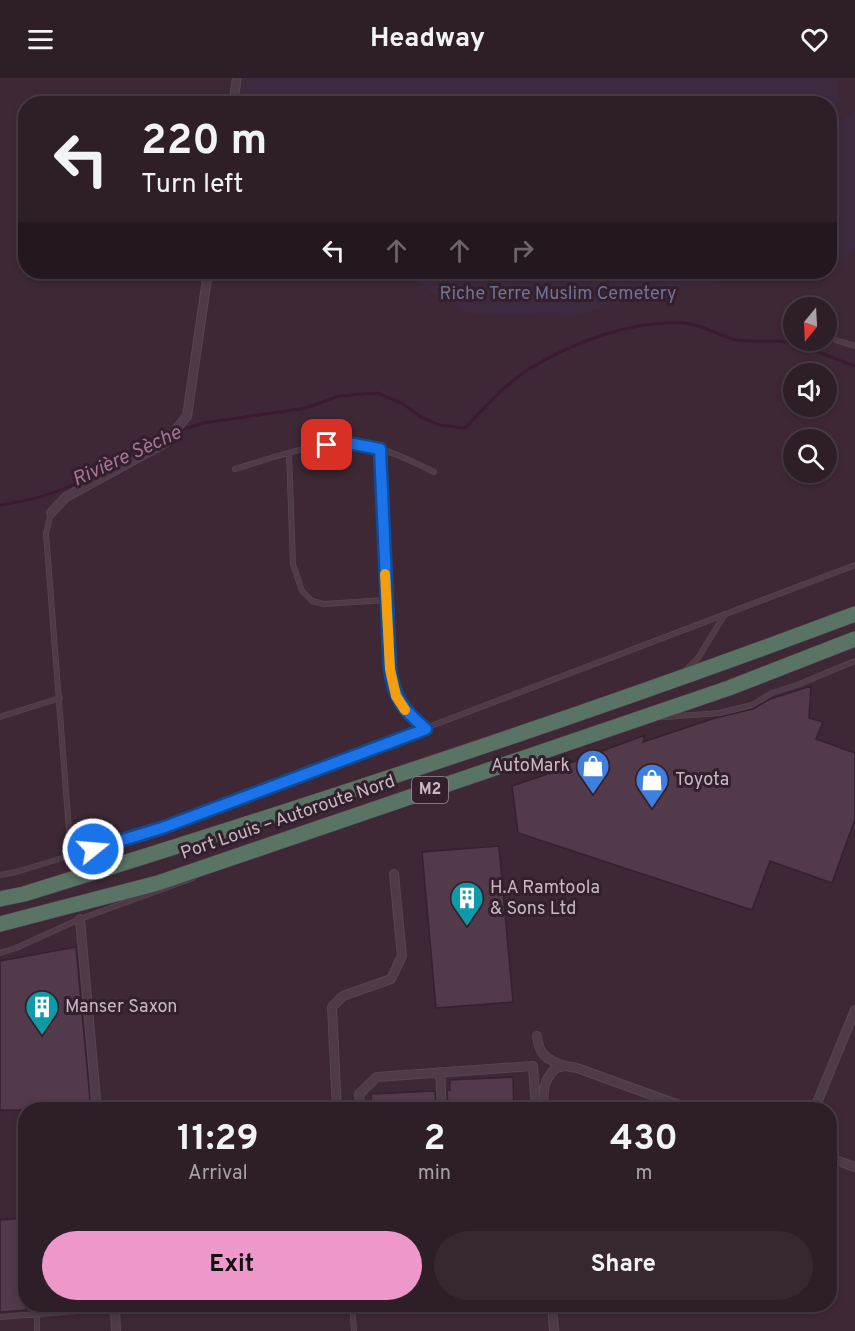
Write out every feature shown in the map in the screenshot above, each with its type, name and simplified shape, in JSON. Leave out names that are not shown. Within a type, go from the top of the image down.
[{"type":"highway","name":"Port Louis – Autoroute Nord","points":[[0,898],[24,894],[228,831],[657,688],[855,614]]},
{"type":"highway","name":"Port Louis – Autoroute Nord","points":[[0,924],[158,883],[242,855],[729,688],[855,639]]},
{"type":"street","points":[[234,96],[237,78]]},
{"type":"street","points":[[51,513],[66,497],[165,443],[187,416],[207,279]]},
{"type":"street","points":[[336,1102],[332,1007],[343,996],[391,979],[402,956],[394,874]]},
{"type":"street","points":[[80,919],[97,1102]]},
{"type":"street","points":[[817,1102],[855,1010]]},
{"type":"street","points":[[537,1036],[538,1048],[550,1061],[577,1068],[671,1102]]},
{"type":"street","points":[[360,1102],[359,1094],[376,1077],[533,1066],[535,1102]]},
{"type":"street","points":[[543,1102],[542,1090],[545,1082],[556,1068],[565,1066]]},
{"type":"street","points":[[440,1072],[442,1102]]},
{"type":"street","points":[[837,1161],[855,1167]]},
{"type":"street","points":[[115,1312],[116,1331]]},
{"type":"street","points":[[553,1312],[554,1331]]},
{"type":"lane","points":[[837,341],[855,346]]},
{"type":"lane","points":[[235,469],[327,445],[348,443],[380,449],[434,472]]},
{"type":"lane","points":[[380,449],[392,685],[405,710],[426,729]]},
{"type":"lane","points":[[289,454],[292,564],[302,591],[312,601],[324,604],[386,600]]},
{"type":"lane","points":[[51,513],[46,533],[71,856]]},
{"type":"lane","points":[[0,875],[162,828],[855,565]]},
{"type":"lane","points":[[657,688],[684,672],[698,658],[725,614]]},
{"type":"lane","points":[[633,720],[720,713],[752,705],[772,693],[855,661]]},
{"type":"lane","points":[[0,717],[60,698]]},
{"type":"lane","points":[[0,953],[80,919],[188,881],[242,855]]},
{"type":"lane","points":[[0,1317],[56,1312]]},
{"type":"lane","points":[[353,1312],[354,1331]]},
{"type":"lane","points":[[37,1314],[37,1331]]},
{"type":"green space","points":[[243,78],[837,78],[837,96],[245,96],[240,94]]},
{"type":"green space","points":[[855,111],[855,249],[837,262],[837,122]]},
{"type":"green space","name":"Riche Terre Muslim Cemetery","points":[[411,279],[715,279],[715,282],[672,287],[576,316],[468,314]]},
{"type":"building","name":"Toyota","points":[[811,686],[809,718],[823,722],[816,739],[855,753],[855,819],[832,883],[770,861],[752,910],[518,833],[512,786],[569,767],[570,763],[645,735],[643,742],[715,718],[753,709],[770,699]]},
{"type":"building","name":"H.A Ramtoola & Sons Ltd","points":[[499,846],[513,1002],[436,1008],[422,852]]},
{"type":"building","name":"Manser Saxon","points":[[76,947],[90,1102],[18,1102],[18,1110],[0,1110],[0,961]]},
{"type":"building","points":[[513,1077],[514,1102],[448,1102],[447,1090],[450,1090],[450,1080]]},
{"type":"building","points":[[435,1091],[436,1102],[372,1102],[371,1094]]},
{"type":"building","points":[[18,1219],[18,1311],[0,1312],[0,1220]]},
{"type":"waterway","name":"Rivière Sèche","points":[[177,431],[204,423],[306,408],[339,396],[377,393],[402,403],[421,417],[439,425],[465,428],[512,382],[546,359],[604,335],[624,329],[664,323],[690,324],[736,340],[780,341],[794,344],[855,366]]},
{"type":"waterway","name":"Rivière Sèche","points":[[0,505],[33,499],[75,484],[146,443],[168,434]]},
{"type":"slow traffic","points":[[385,574],[392,685],[405,710]]},
{"type":"place","name":"AutoMark","points":[[593,795]]},
{"type":"place","name":"Toyota","points":[[652,809]]},
{"type":"place","name":"H.A Ramtoola & Sons Ltd","points":[[467,927]]},
{"type":"place","name":"Manser Saxon","points":[[42,1036]]},
{"type":"route","points":[[93,849],[162,828],[426,729],[405,710],[392,685],[380,449],[364,444],[327,445]]}]
